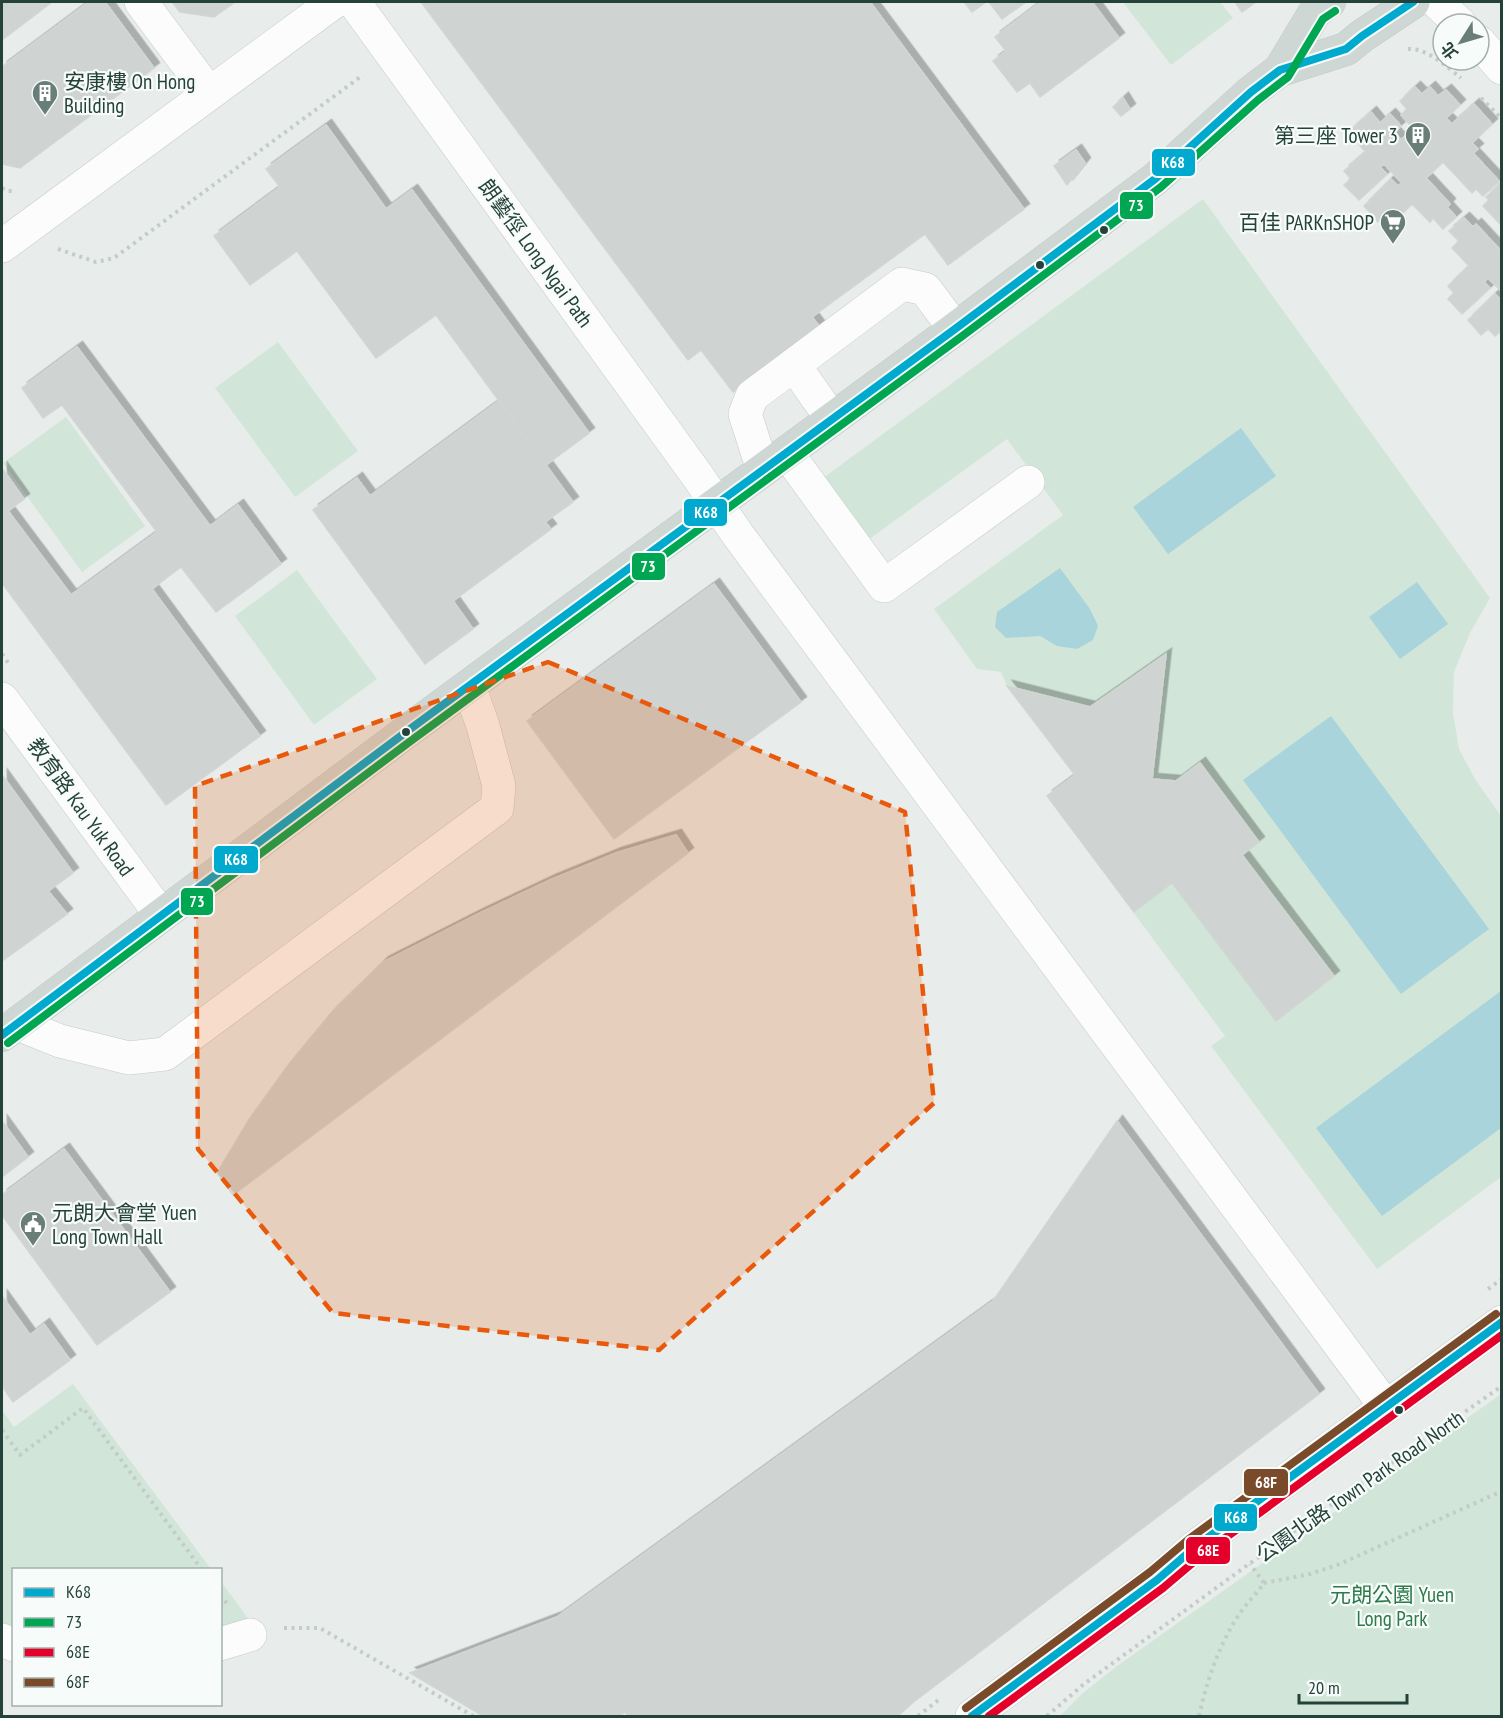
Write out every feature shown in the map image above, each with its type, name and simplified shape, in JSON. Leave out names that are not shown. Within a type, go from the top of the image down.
[{"type":"main road","points":[[1280,70],[1315,12],[1329,2]]},
{"type":"main road","points":[[10,1029],[469,686],[1155,179],[1251,92],[1280,70],[1346,49],[1413,2]]},
{"type":"street","points":[[141,2],[209,93]]},
{"type":"street","name":"朗藝徑 Long Ngai Path","points":[[354,2],[752,554],[1386,1407]]},
{"type":"street","points":[[3,242],[322,10]]},
{"type":"street","points":[[1491,56],[1502,68]]},
{"type":"street","points":[[955,329],[925,289],[902,284],[752,396],[746,414],[775,462],[884,586],[1028,482]]},
{"type":"street","points":[[794,364],[832,419]]},
{"type":"street","points":[[10,1029],[129,1058],[165,1054],[497,807],[499,786],[483,726],[469,686]]},
{"type":"street","name":"教育路 Kau Yuk Road","points":[[2,699],[161,915]]},
{"type":"street","points":[[972,1716],[1157,1580],[1196,1547],[1502,1322]]},
{"type":"path","points":[[1406,50],[1413,49],[1428,54],[1468,85]]},
{"type":"path","points":[[52,247],[96,262],[114,258],[392,54]]},
{"type":"path","points":[[1474,91],[1502,119]]},
{"type":"path","points":[[2,188],[7,191],[17,191]]},
{"type":"path","name":"公園北路 Town Park Road North","points":[[1047,1716],[1084,1684],[1304,1524],[1502,1386]]},
{"type":"path","points":[[2,1430],[20,1455],[83,1408],[201,1568]]},
{"type":"path","points":[[1199,1716],[1207,1683],[1226,1637],[1239,1614],[1264,1583],[1310,1574],[1340,1564],[1502,1491]]},
{"type":"path","points":[[1250,1564],[1264,1583]]},
{"type":"path","points":[[235,1639],[272,1628],[320,1628],[473,1716]]},
{"type":"highlighted area","points":[[548,662],[905,812],[934,1103],[659,1350],[333,1313],[198,1149],[195,786]]},
{"type":"green space","points":[[1123,2],[1220,2],[1233,18],[1171,65]]},
{"type":"green space","points":[[1203,199],[1490,598],[1470,633],[1454,672],[1453,713],[1459,749],[1475,779],[1501,816],[1501,1177],[1377,1269],[1211,1046],[1225,1036],[1047,796],[1074,775],[1007,686],[1001,672],[977,669],[934,609],[1063,515],[1007,439],[868,540],[823,478]]},
{"type":"green space","points":[[278,342],[358,451],[295,497],[215,388]]},
{"type":"green space","points":[[66,417],[145,526],[82,572],[3,463]]},
{"type":"green space","points":[[297,570],[377,679],[314,725],[235,616]]},
{"type":"green space","points":[[73,1384],[210,1568],[12,1568],[12,1637],[2,1633],[2,1410],[14,1427]]},
{"type":"green space","name":"元朗公園 Yuen Long Park","points":[[1501,1394],[1501,1716],[1060,1716],[1083,1693],[1117,1666]]},
{"type":"green space","points":[[222,1583],[250,1621],[222,1630]]},
{"type":"water","points":[[1241,428],[1276,476],[1168,554],[1133,507]]},
{"type":"water","points":[[1060,568],[1090,609],[1098,626],[1093,640],[1077,649],[1057,646],[1040,636],[1006,638],[995,627],[997,612]]},
{"type":"water","points":[[1417,582],[1448,624],[1400,659],[1369,617]]},
{"type":"water","points":[[1331,716],[1489,929],[1401,994],[1243,780]]},
{"type":"water","points":[[1501,991],[1501,1128],[1382,1216],[1316,1128]]},
{"type":"building","points":[[2,2],[52,2],[2,40]]},
{"type":"building","name":"安康樓 On Hong Building","points":[[89,2],[105,2],[154,68],[20,168],[2,164],[2,67]]},
{"type":"building","points":[[172,2],[235,2],[214,17],[180,12]]},
{"type":"building","points":[[421,2],[870,2],[1024,209],[948,265],[925,234],[812,317],[819,326],[733,392],[701,350],[688,360]]},
{"type":"building","points":[[964,2],[986,2],[972,12]]},
{"type":"building","points":[[989,2],[1026,2],[1002,19]]},
{"type":"building","points":[[1041,2],[1092,2],[1119,38],[1040,97],[1030,83],[1017,92],[993,61],[1006,51],[995,37]]},
{"type":"building","points":[[1235,2],[1256,2],[1242,12]]},
{"type":"building","name":"第三座 Tower 3","points":[[1415,87],[1422,94],[1430,87],[1438,96],[1446,90],[1460,105],[1446,118],[1452,124],[1474,104],[1492,124],[1472,143],[1478,149],[1473,153],[1499,181],[1483,196],[1476,189],[1472,193],[1443,162],[1426,178],[1450,204],[1447,207],[1456,217],[1443,229],[1433,218],[1430,222],[1412,204],[1391,224],[1385,215],[1378,222],[1364,206],[1391,179],[1398,186],[1402,183],[1384,164],[1380,167],[1387,174],[1359,200],[1344,185],[1351,179],[1344,171],[1366,152],[1348,133],[1371,112],[1380,123],[1390,114],[1401,126],[1394,132],[1401,140],[1413,128],[1401,115],[1407,109],[1400,101]]},
{"type":"building","points":[[1123,98],[1130,109],[1121,116],[1113,107]]},
{"type":"building","points":[[326,125],[386,209],[412,190],[589,433],[546,465],[436,315],[376,358],[297,251],[250,285],[214,236],[280,187],[266,169]]},
{"type":"building","points":[[1076,150],[1085,163],[1067,185],[1054,166]]},
{"type":"building","points":[[1502,182],[1502,226],[1483,206],[1489,200],[1486,197]]},
{"type":"building","points":[[1464,218],[1473,227],[1476,224],[1502,252],[1502,292],[1488,278],[1484,282],[1490,288],[1462,314],[1448,299],[1454,293],[1448,286],[1469,266],[1452,248],[1459,241],[1449,231]]},
{"type":"building","points":[[1495,294],[1502,301],[1502,330],[1495,336],[1488,329],[1481,335],[1468,320]]},
{"type":"building","points":[[77,347],[210,526],[238,505],[281,564],[216,612],[181,567],[152,589],[260,736],[166,805],[2,583],[2,468],[24,499],[8,511],[71,595],[157,532],[62,405],[43,418],[22,388]]},
{"type":"building","points":[[499,401],[573,502],[545,522],[551,529],[453,601],[473,629],[425,664],[313,510],[357,478],[370,496]]},
{"type":"building","points":[[714,584],[801,702],[614,839],[527,721]]},
{"type":"building","points":[[1166,654],[1152,779],[1176,781],[1200,763],[1259,842],[1242,855],[1334,976],[1276,1021],[1172,883],[1134,912],[1047,796],[1075,775],[1007,686],[1090,707]]},
{"type":"building","points":[[2,775],[73,873],[48,891],[67,914],[2,961]]},
{"type":"building","points":[[676,835],[688,853],[233,1195],[217,1173],[250,1118],[289,1064],[332,1012],[383,962],[550,880],[616,853]]},
{"type":"building","points":[[2,1121],[28,1157],[2,1177]]},
{"type":"building","points":[[1117,1121],[1319,1394],[898,1716],[628,1716],[625,1712],[620,1716],[483,1716],[410,1673],[557,1617],[993,1301]]},
{"type":"building","points":[[64,1149],[170,1292],[97,1345],[2,1215],[2,1195]]},
{"type":"building","points":[[2,1296],[30,1335],[44,1324],[70,1360],[13,1402],[2,1386]]},
{"type":"transit line","name":"K68","points":[[2,1035],[406,732],[955,329],[1155,179],[1251,92],[1280,70],[1346,49],[1413,2]]},
{"type":"transit line","name":"73","points":[[8,1043],[412,740],[961,337],[1161,187],[1258,100],[1288,77],[1323,19],[1335,11]]},
{"type":"transit line","name":"68F","points":[[966,1708],[1150,1572],[1189,1539],[1496,1314]]},
{"type":"transit line","name":"K68","points":[[972,1716],[1157,1580],[1195,1547],[1502,1322]]},
{"type":"transit line","name":"68E","points":[[989,1716],[1163,1588],[1202,1555],[1502,1335]]},
{"type":"place","name":"安康樓 On Hong Building","points":[[45,116]]},
{"type":"place","name":"第三座 Tower 3","points":[[1418,158]]},
{"type":"place","name":"百佳 PARKnSHOP","points":[[1393,245]]},
{"type":"place","name":"元朗大會堂 Yuen Long Town Hall","points":[[33,1247]]}]
